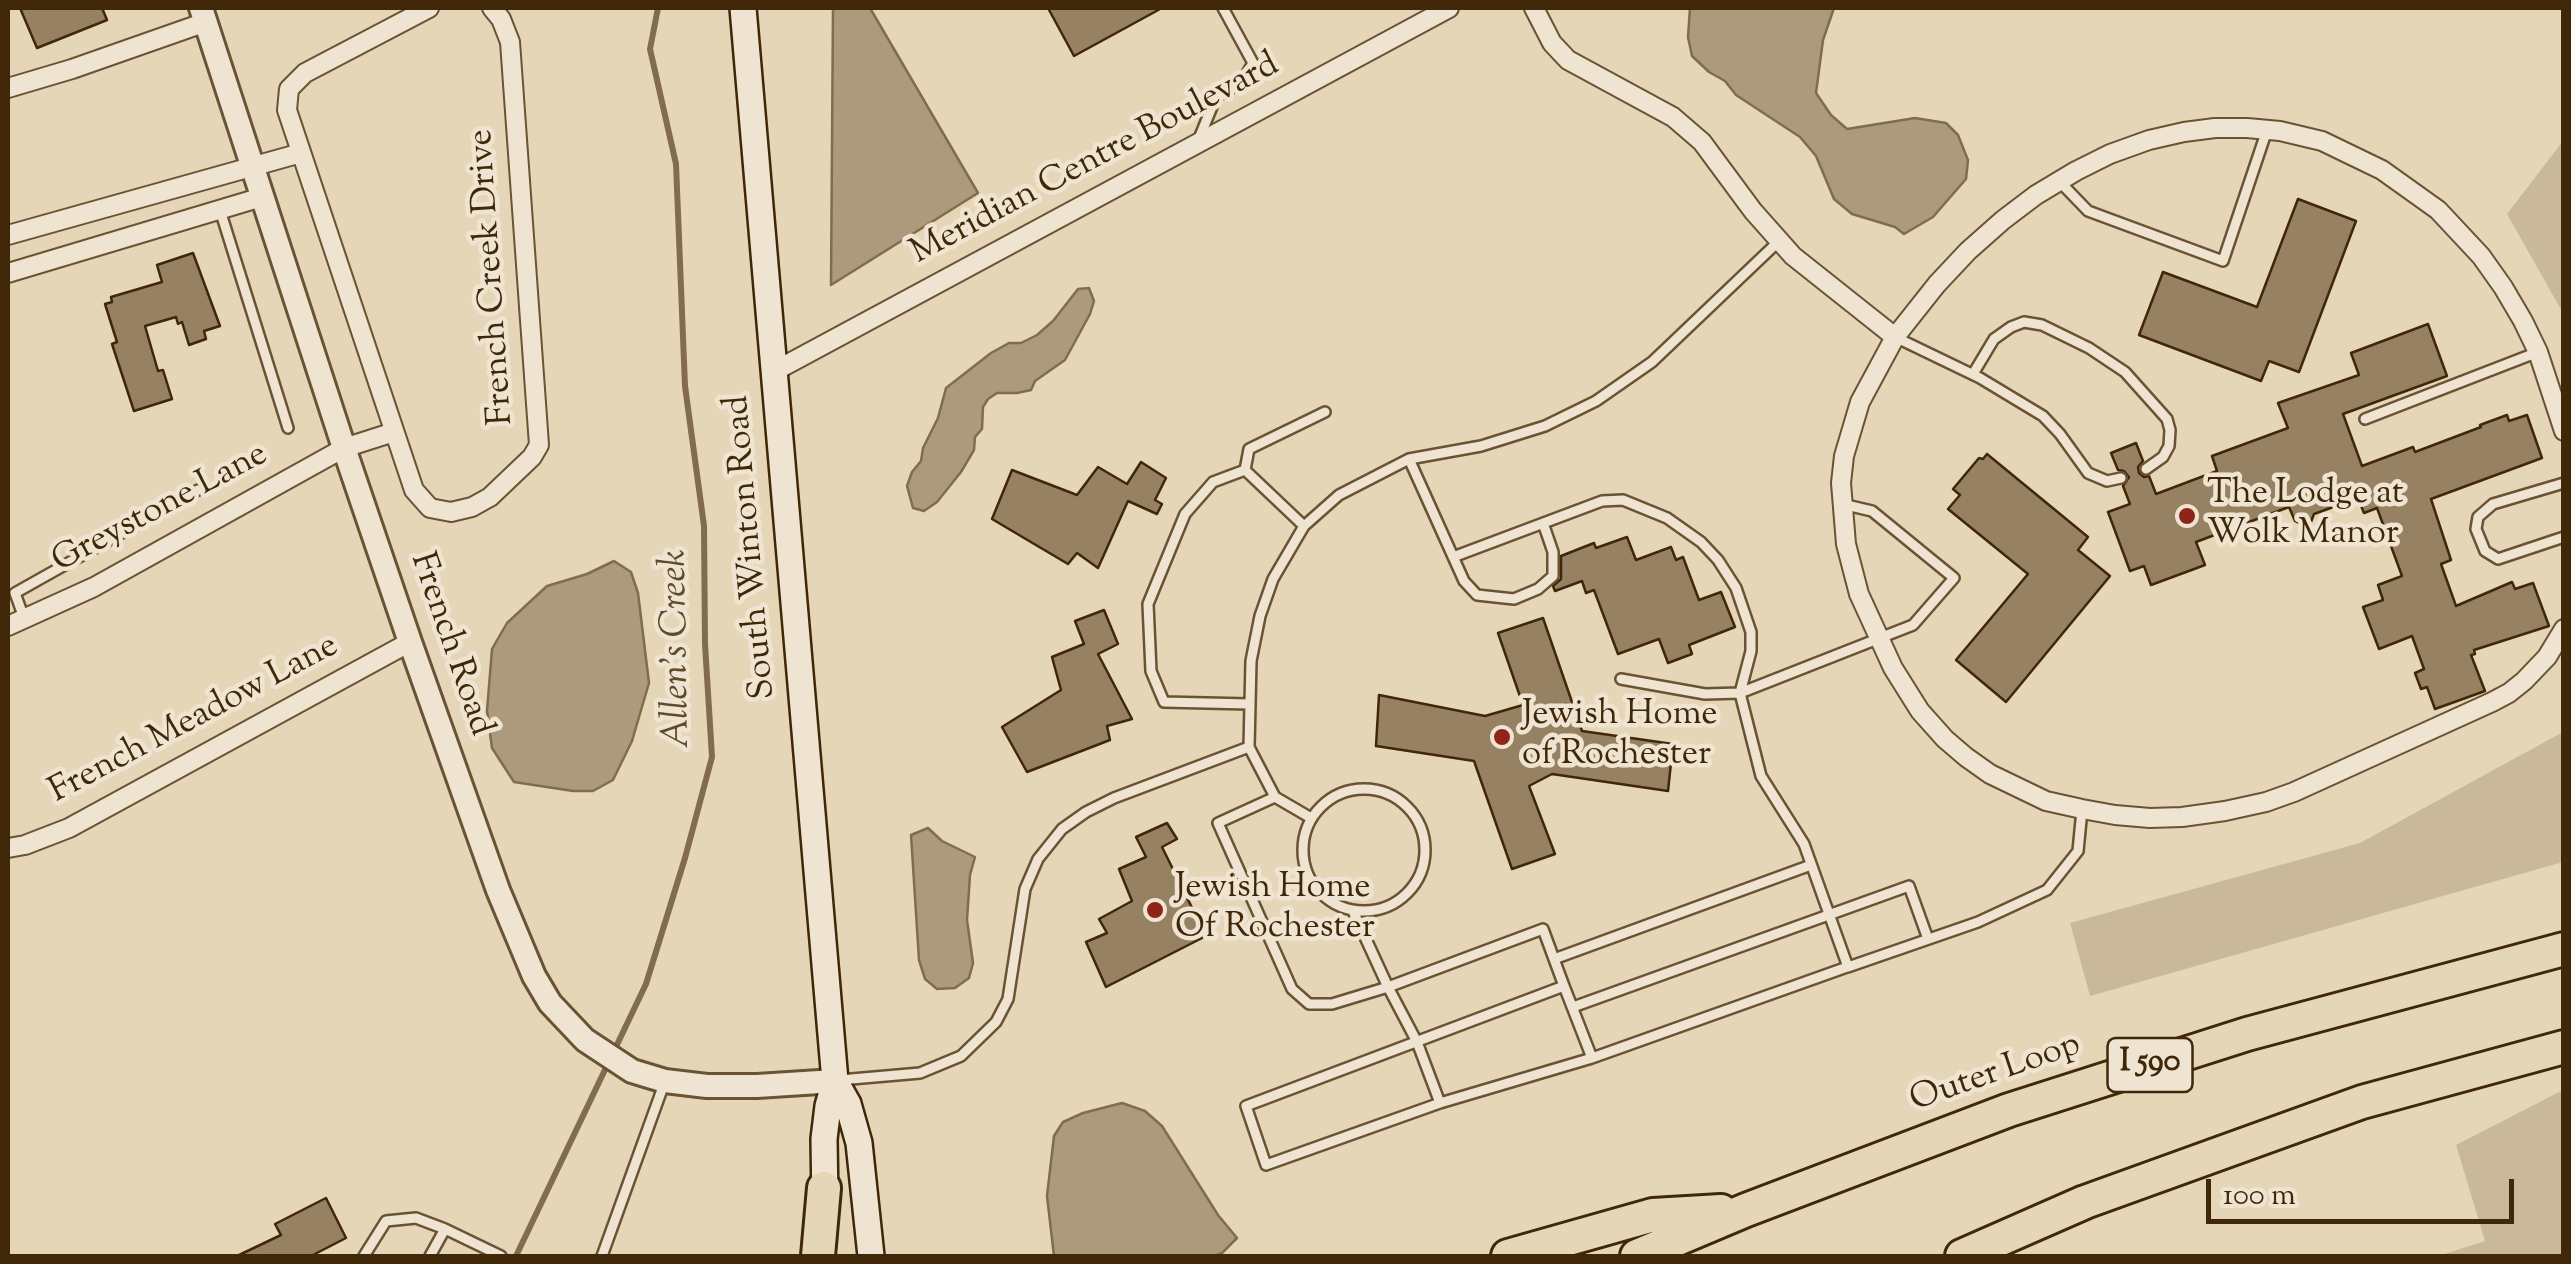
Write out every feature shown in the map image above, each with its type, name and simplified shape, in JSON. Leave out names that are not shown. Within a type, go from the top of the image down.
[{"type":"highway","name":"Outer Loop","points":[[1637,1256],[2009,1110],[2229,1040],[2564,949]]},
{"type":"highway","points":[[1962,1256],[2085,1202],[2362,1102],[2564,1047]]},
{"type":"highway","points":[[818,1256],[824,1188]]},
{"type":"highway","points":[[1508,1256],[1653,1215],[1746,1210]]},
{"type":"main road","name":"South Winton Road","points":[[742,8],[835,1081],[826,1118],[824,1188],[829,1256]]},
{"type":"main road","name":"South Winton Road","points":[[835,1081],[848,1104],[859,1143],[871,1256]]},
{"type":"street","name":"French Creek Drive","points":[[429,8],[305,73],[289,88],[286,110],[414,490],[430,508],[451,512],[472,507],[490,496],[532,458],[539,445],[510,42],[492,8]]},
{"type":"street","name":"Meridian Centre Boulevard","points":[[773,372],[1449,8]]},
{"type":"street","points":[[1534,8],[1552,43],[1568,60],[1673,118],[1702,142],[1753,212],[1793,256],[1895,336]]},
{"type":"street","points":[[8,87],[72,70],[203,15]]},
{"type":"street","name":"French Road","points":[[203,15],[410,642],[498,890],[534,976],[550,1003],[584,1040],[604,1055],[656,1079],[706,1086],[835,1081]]},
{"type":"street","points":[[2564,432],[2538,352],[2503,287],[2438,210],[2382,170],[2322,142],[2267,130],[2215,128],[2150,140],[2110,154],[2003,220],[1968,251],[1895,336],[1860,402],[1844,456],[1842,504],[1859,594],[1893,668],[1920,711],[1966,758],[2010,784],[2082,810],[2132,817],[2182,817],[2238,808],[2294,792],[2492,702],[2524,681],[2547,657],[2564,629]]},
{"type":"street","points":[[8,235],[301,153]]},
{"type":"street","points":[[8,273],[262,197]]},
{"type":"street","points":[[344,448],[394,432]]},
{"type":"street","name":"Greystone Lane","points":[[16,622],[94,587],[344,448]]},
{"type":"street","name":"French Meadow Lane","points":[[8,848],[69,828],[410,642]]},
{"type":"lane","points":[[1196,144],[1216,97],[1242,82],[1253,63],[1223,8]]},
{"type":"lane","points":[[2059,182],[2088,210],[2223,260],[2267,130]]},
{"type":"lane","points":[[220,210],[288,428]]},
{"type":"lane","points":[[1311,818],[1275,798],[1249,747],[1251,660],[1260,616],[1273,579],[1304,526],[1339,495],[1409,459],[1481,446],[1545,426],[1596,401],[1652,362],[1780,241]]},
{"type":"lane","points":[[1973,374],[1994,339],[2024,322],[2042,325],[2089,348],[2125,372],[2167,419],[2169,446],[2163,457],[2146,469]]},
{"type":"lane","points":[[1895,336],[1973,374],[2043,416],[2088,473],[2107,481],[2121,478]]},
{"type":"lane","points":[[2365,419],[2538,352]]},
{"type":"lane","points":[[1246,470],[1248,449],[1325,412]]},
{"type":"lane","points":[[1409,459],[1464,581],[1478,596],[1514,599],[1538,589],[1553,576],[1553,552],[1543,523]]},
{"type":"lane","points":[[1246,470],[1304,526]]},
{"type":"lane","points":[[1246,470],[1213,482],[1185,514],[1148,604],[1151,671],[1164,702],[1249,704]]},
{"type":"lane","points":[[2564,483],[2493,504],[2478,517],[2476,528],[2485,551],[2498,558],[2564,537]]},
{"type":"lane","points":[[16,622],[11,595],[198,490]]},
{"type":"lane","points":[[1453,557],[1602,502],[1623,500],[1666,518],[1702,542],[1736,588],[1751,632],[1740,694],[1761,776],[1804,844],[1850,966]]},
{"type":"lane","points":[[1621,678],[1705,694],[1740,694],[1913,625],[1954,578],[1872,510],[1842,504]]},
{"type":"lane","points":[[835,1081],[920,1073],[961,1056],[996,1022],[1008,999],[1025,889],[1038,859],[1062,830],[1114,798],[1249,747]]},
{"type":"lane","points":[[1363,788],[1383,791],[1402,800],[1416,816],[1424,834],[1426,855],[1421,875],[1409,892],[1393,904],[1373,911],[1352,911],[1318,892],[1302,856],[1304,837],[1311,818],[1324,803],[1342,792],[1363,788]]},
{"type":"lane","points":[[1275,798],[1218,823],[1292,989],[1309,1004],[1332,1004],[1388,987],[1543,929],[1592,1058]]},
{"type":"lane","points":[[1564,986],[1246,1106],[1266,1165],[1440,1102],[1592,1058],[1978,922],[2047,890],[2078,851],[2082,810]]},
{"type":"lane","points":[[1554,959],[1811,865]]},
{"type":"lane","points":[[1572,1008],[1909,886],[1928,939]]},
{"type":"lane","points":[[1352,911],[1418,1042],[1440,1102]]},
{"type":"lane","points":[[602,1256],[656,1079]]},
{"type":"lane","points":[[364,1256],[386,1221],[416,1218],[501,1256]]},
{"type":"lane","points":[[430,1256],[445,1229]]},
{"type":"shaded area","points":[[833,8],[870,8],[978,193],[831,285]]},
{"type":"shaded area","points":[[1690,8],[1834,8],[1823,40],[1816,93],[1831,115],[1847,129],[1915,118],[1946,123],[1958,135],[1968,160],[1966,179],[1933,217],[1904,234],[1895,227],[1852,214],[1834,199],[1816,156],[1800,137],[1736,95],[1725,81],[1692,56],[1688,37]]},
{"type":"shaded area","points":[[2563,141],[2563,313],[2507,214]]},
{"type":"shaded area","points":[[1089,288],[1094,301],[1090,314],[1065,360],[1035,381],[1031,390],[997,393],[988,399],[983,407],[982,429],[961,472],[937,502],[924,511],[913,508],[907,486],[921,461],[946,388],[991,353],[1037,335],[1078,289]]},
{"type":"shaded area","points":[[614,561],[631,572],[638,593],[649,683],[632,741],[613,780],[593,791],[514,782],[492,748],[487,711],[492,649],[507,623],[547,586]]},
{"type":"shaded area","points":[[2563,732],[2563,862],[2090,996],[2070,923],[2360,843]]},
{"type":"shaded area","points":[[928,828],[942,841],[975,857],[967,920],[973,963],[969,978],[955,988],[937,989],[925,979],[919,960],[911,835]]},
{"type":"shaded area","points":[[2563,1090],[2563,1256],[2438,1256],[2485,1241],[2456,1145]]},
{"type":"shaded area","points":[[1122,1103],[1145,1111],[1162,1126],[1237,1238],[1222,1253],[1054,1256],[1047,1196],[1054,1136],[1063,1122]]},
{"type":"building","points":[[20,8],[102,8],[107,20],[37,48]]},
{"type":"building","points":[[1048,8],[1162,8],[1074,56]]},
{"type":"building","name":"The Lodge at Wolk Manor","points":[[2298,199],[2356,221],[2299,372],[2269,361],[2261,381],[2139,335],[2163,272],[2257,307]]},
{"type":"building","points":[[193,253],[220,326],[204,331],[206,339],[189,345],[182,322],[178,324],[176,317],[145,326],[158,371],[163,370],[172,399],[134,411],[112,344],[117,342],[105,304],[112,302],[111,297],[162,282],[157,265]]},
{"type":"building","name":"The Lodge at Wolk Manor","points":[[2428,324],[2447,376],[2343,414],[2362,466],[2413,447],[2415,452],[2507,415],[2509,421],[2527,415],[2542,458],[2431,499],[2451,560],[2441,564],[2456,606],[2512,582],[2515,589],[2533,583],[2549,626],[2474,650],[2471,655],[2485,691],[2435,709],[2427,687],[2421,689],[2415,673],[2424,669],[2412,636],[2379,649],[2363,607],[2383,600],[2378,585],[2402,576],[2377,508],[2364,513],[2358,498],[2314,514],[2311,522],[2303,525],[2295,521],[2289,507],[2196,542],[2205,565],[2151,585],[2144,566],[2130,571],[2108,512],[2130,504],[2123,486],[2129,477],[2118,470],[2111,453],[2136,443],[2143,461],[2139,473],[2149,476],[2156,494],[2217,471],[2212,456],[2288,428],[2278,403],[2359,375],[2351,353]]},
{"type":"building","name":"The Lodge at Wolk Manor","points":[[1987,454],[2088,537],[2078,550],[2110,576],[2006,702],[1956,660],[2028,574],[1948,509],[1960,495],[1953,489]]},
{"type":"building","points":[[1141,462],[1166,478],[1155,500],[1162,504],[1157,514],[1128,501],[1098,568],[1077,553],[1068,564],[992,519],[1012,470],[1077,495],[1098,467],[1127,484]]},
{"type":"building","points":[[1627,537],[1636,560],[1671,547],[1676,560],[1683,557],[1699,600],[1721,592],[1735,627],[1689,645],[1692,654],[1668,663],[1659,639],[1618,654],[1594,590],[1586,593],[1582,581],[1555,591],[1553,586],[1561,579],[1561,556],[1594,543],[1596,548]]},
{"type":"building","points":[[1104,610],[1118,644],[1098,654],[1132,719],[1107,726],[1110,740],[1027,772],[1002,727],[1061,690],[1052,657],[1084,644],[1075,621]]},
{"type":"building","name":"Jewish Home of Rochester","points":[[1543,618],[1582,731],[1673,744],[1668,791],[1552,774],[1529,786],[1555,854],[1512,869],[1474,761],[1376,746],[1379,695],[1485,716],[1523,705],[1498,633]]},
{"type":"building","name":"Jewish Home Of Rochester","points":[[1167,823],[1177,839],[1162,847],[1206,936],[1106,987],[1086,942],[1107,933],[1099,919],[1132,901],[1119,869],[1146,857],[1136,837]]},
{"type":"building","points":[[326,1198],[346,1238],[311,1256],[237,1256],[281,1235],[275,1224]]},
{"type":"waterway","name":"Allen's Creek","points":[[516,1256],[646,984],[712,757],[705,644],[704,526],[685,386],[676,164],[650,49],[658,8]]},
{"type":"place","name":"The Lodge at Wolk Manor","points":[[2187,516]]},
{"type":"place","name":"Jewish Home of Rochester","points":[[1502,737]]},
{"type":"place","name":"Jewish Home Of Rochester","points":[[1155,910]]}]
